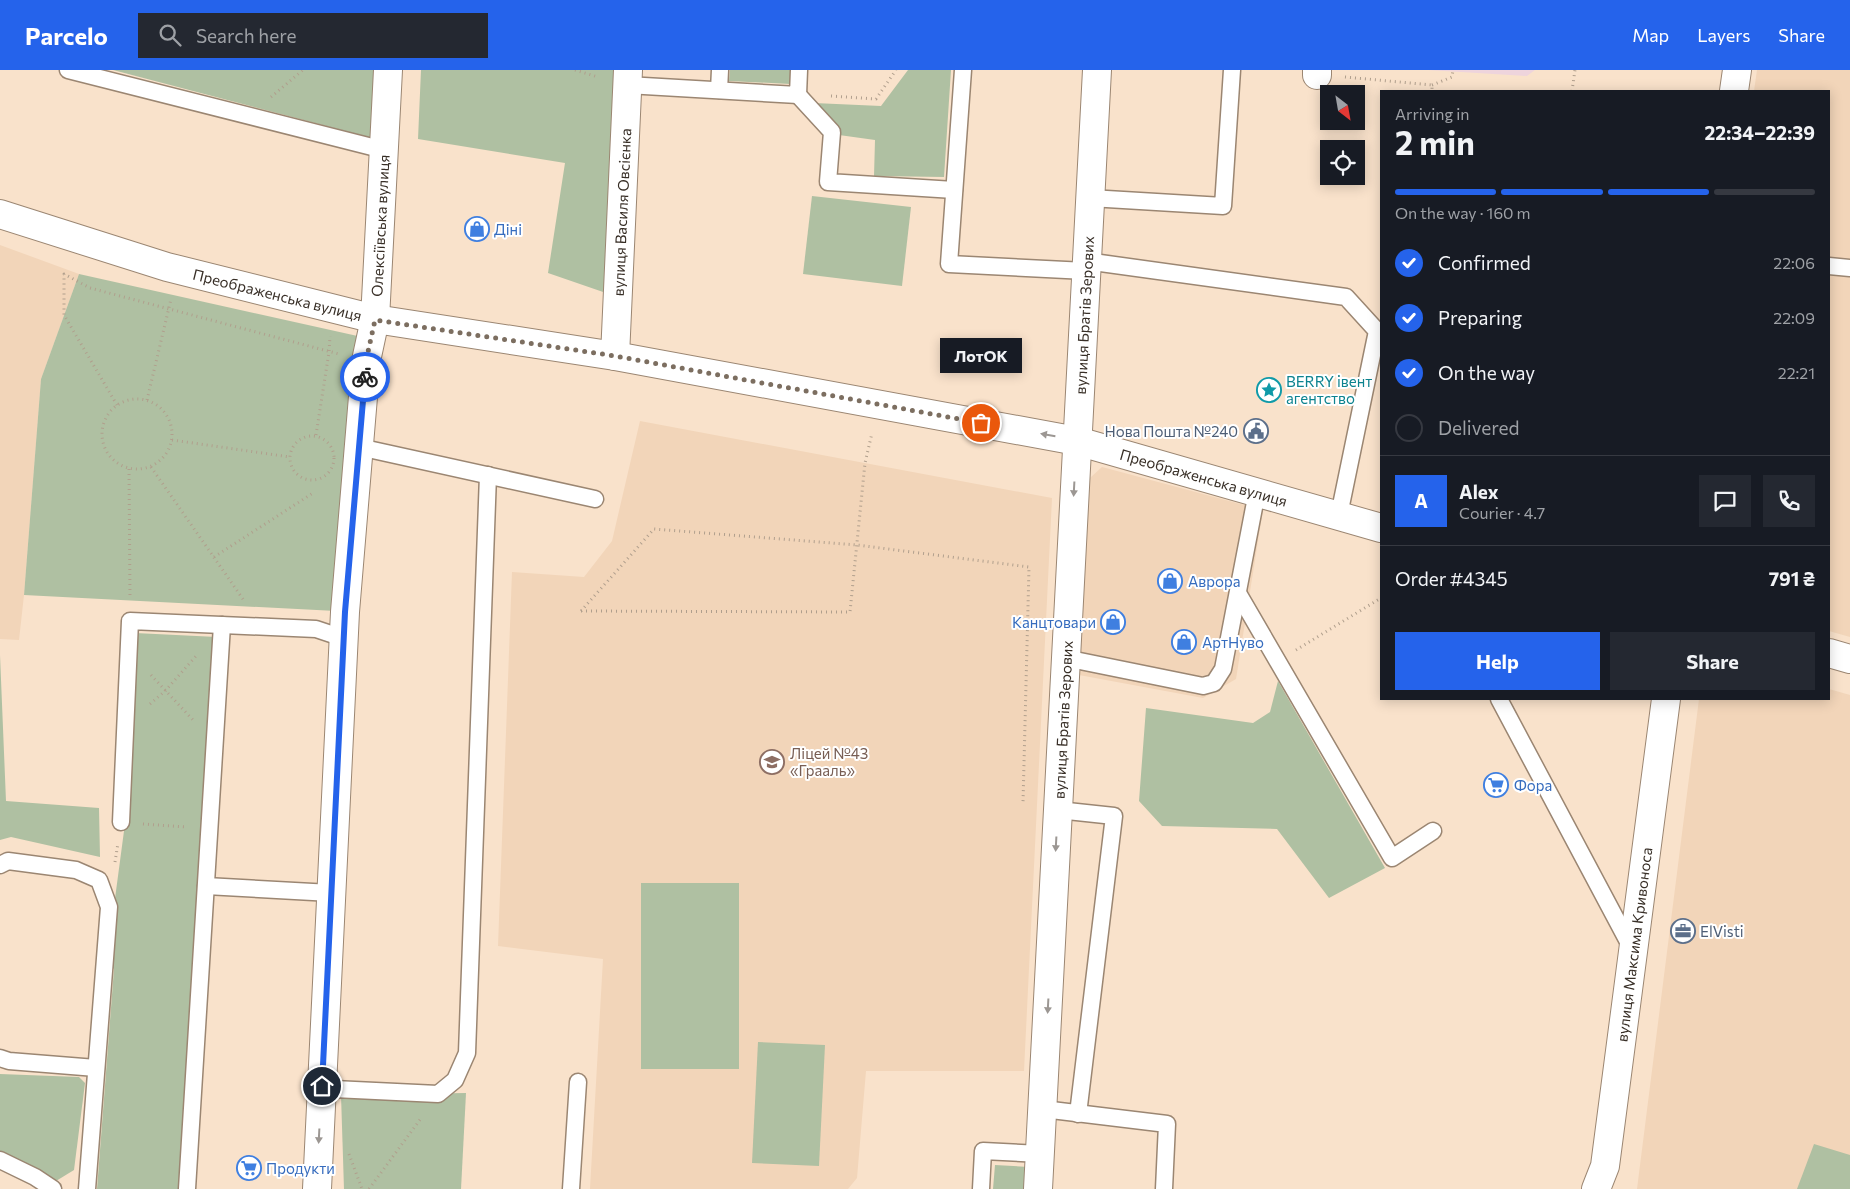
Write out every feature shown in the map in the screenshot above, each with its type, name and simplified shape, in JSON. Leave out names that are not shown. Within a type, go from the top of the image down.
[{"type":"street","name":"Олексіївська вулиця","points":[[317,1189],[343,638],[366,361],[375,320],[388,70]]},
{"type":"street","name":"вулиця Братів Зерових","points":[[1038,1189],[1097,70]]},
{"type":"street","points":[[1734,90],[1737,70]]},
{"type":"street","name":"вулиця Василя Овсієнка","points":[[615,356],[628,78]]},
{"type":"street","name":"Преображенська вулиця","points":[[0,214],[167,267],[375,320],[615,356],[1077,441],[1380,528]]},
{"type":"street","points":[[1830,653],[1850,659]]},
{"type":"street","name":"вулиця Максима Кривоноса","points":[[1596,1189],[1606,1166],[1666,700]]},
{"type":"lane","points":[[68,70],[384,150]]},
{"type":"lane","points":[[719,90],[720,70]]},
{"type":"lane","points":[[799,70],[798,94],[832,132],[828,182],[954,190]]},
{"type":"lane","points":[[963,70],[949,264],[1086,266],[1346,297],[1376,331],[1339,516]]},
{"type":"lane","points":[[1090,198],[1223,206],[1232,70]]},
{"type":"lane","points":[[628,78],[719,90],[798,94]]},
{"type":"lane","points":[[1830,266],[1850,268]]},
{"type":"lane","points":[[359,447],[595,499]]},
{"type":"lane","points":[[322,1086],[334,1089],[438,1094],[455,1080],[467,1053],[488,475]]},
{"type":"lane","points":[[1065,658],[1202,686],[1214,683],[1223,670],[1257,492]]},
{"type":"lane","points":[[1238,593],[1392,858],[1434,831]]},
{"type":"lane","points":[[121,822],[130,621],[316,629],[343,638]]},
{"type":"lane","points":[[187,1189],[222,625]]},
{"type":"lane","points":[[1500,700],[1633,951]]},
{"type":"lane","points":[[1058,810],[1114,816],[1078,1114]]},
{"type":"lane","points":[[0,865],[8,861],[76,870],[98,880],[108,907],[87,1189]]},
{"type":"lane","points":[[206,886],[331,893]]},
{"type":"lane","points":[[0,1058],[9,1061],[96,1068]]},
{"type":"lane","points":[[571,1189],[578,1082]]},
{"type":"lane","points":[[1042,1109],[1167,1124],[1164,1189]]},
{"type":"lane","points":[[980,1189],[983,1151],[1041,1154]]},
{"type":"lane","points":[[0,1160],[35,1177],[53,1189]]},
{"type":"path","points":[[248,116],[303,70]]},
{"type":"path","points":[[798,94],[876,99],[896,70]]},
{"type":"path","points":[[1317,73],[1432,85],[1452,77],[1453,70]]},
{"type":"path","points":[[1572,90],[1575,70]]},
{"type":"path","points":[[1432,85],[1432,90]]},
{"type":"path","points":[[117,405],[64,315],[64,274],[90,288],[366,361]]},
{"type":"path","points":[[148,400],[168,309]]},
{"type":"path","points":[[316,436],[331,330]]},
{"type":"path","points":[[139,398],[148,400],[161,407],[169,417],[172,428],[172,440],[168,451],[161,461],[151,467],[140,470],[129,469],[118,464],[109,456],[103,440],[104,423],[109,413],[117,405],[139,398]]},
{"type":"path","points":[[873,430],[865,463],[857,545],[850,612],[581,611],[654,529],[857,545],[1029,567],[1024,803]]},
{"type":"path","points":[[308,435],[323,438],[332,448],[334,462],[328,474],[315,480],[300,477],[291,465],[290,457],[295,443],[308,435]]},
{"type":"path","points":[[172,440],[290,457]]},
{"type":"path","points":[[151,467],[263,626]]},
{"type":"path","points":[[129,469],[130,621]]},
{"type":"path","points":[[214,557],[313,493]]},
{"type":"path","points":[[1278,661],[1380,599]]},
{"type":"path","points":[[125,724],[165,691],[222,625]]},
{"type":"path","points":[[129,648],[165,691],[215,743]]},
{"type":"path","points":[[121,822],[209,829]]},
{"type":"path","points":[[369,1189],[438,1094]]},
{"type":"shaded area","points":[[1428,70],[1535,70],[1527,76]]},
{"type":"shaded area","points":[[1757,70],[1850,70],[1850,637],[1830,631],[1830,90],[1754,90]]},
{"type":"shaded area","points":[[0,245],[79,274],[41,379],[19,640],[0,639]]},
{"type":"shaded area","name":"Ліцей №43 «Грааль»","points":[[640,421],[1052,498],[1024,1071],[866,1071],[857,1178],[848,1189],[590,1189],[603,959],[498,946],[512,572],[584,577],[612,541]]},
{"type":"shaded area","points":[[1102,467],[1263,510],[1236,679],[1203,698],[1079,675],[1090,478]]},
{"type":"shaded area","points":[[1830,689],[1850,695],[1850,1189],[1637,1189],[1699,700],[1830,700]]},
{"type":"green space","points":[[113,70],[379,70],[376,139]]},
{"type":"green space","points":[[421,70],[619,70],[606,293],[548,273],[565,163],[418,139]]},
{"type":"green space","points":[[730,70],[791,70],[790,84],[729,81]]},
{"type":"green space","points":[[908,70],[951,70],[944,177],[874,176],[875,140],[839,135],[814,103],[881,106]]},
{"type":"green space","points":[[812,196],[911,207],[902,286],[803,274]]},
{"type":"green space","points":[[79,274],[371,339],[336,611],[24,595],[41,379]]},
{"type":"green space","points":[[135,633],[217,637],[182,1189],[97,1189],[114,969],[111,966],[114,906],[126,816]]},
{"type":"green space","points":[[0,655],[6,801],[99,808],[100,857],[11,837],[0,840]]},
{"type":"green space","points":[[1278,681],[1385,868],[1329,898],[1277,829],[1162,826],[1139,801],[1146,708],[1253,723],[1270,712]]},
{"type":"green space","points":[[641,883],[739,883],[739,1069],[641,1069]]},
{"type":"green space","points":[[758,1042],[825,1045],[819,1166],[752,1163]]},
{"type":"green space","points":[[0,1074],[79,1077],[85,1083],[74,1170],[56,1181],[0,1151]]},
{"type":"green space","points":[[466,1093],[461,1189],[344,1189],[341,1095]]},
{"type":"green space","points":[[1814,1144],[1850,1155],[1850,1189],[1797,1189]]},
{"type":"green space","points":[[995,1165],[1029,1167],[1027,1189],[993,1189]]},
{"type":"way so far","points":[[365,377],[366,361],[375,320],[615,356],[981,423]]},
{"type":"place","name":"Діні","points":[[477,229]]},
{"type":"place","name":"BERRY iвент агентство","points":[[1269,390]]},
{"type":"place","name":"ЛотОК","points":[[981,423]]},
{"type":"place","name":"Нова Пошта №240","points":[[1256,431]]},
{"type":"place","name":"Аврора","points":[[1170,581]]},
{"type":"place","name":"Канцтовари","points":[[1113,622]]},
{"type":"place","name":"АртНуво","points":[[1184,642]]},
{"type":"place","name":"Ліцей №43 «Грааль»","points":[[772,762]]},
{"type":"place","name":"Фора","points":[[1496,785]]},
{"type":"place","name":"ElVisti","points":[[1683,931]]},
{"type":"place","name":"Продукти","points":[[249,1168]]},
{"type":"route","points":[[322,1086],[345,612],[365,377]]}]
